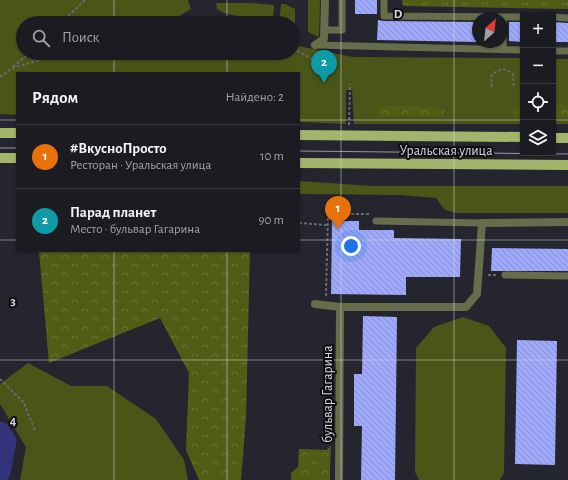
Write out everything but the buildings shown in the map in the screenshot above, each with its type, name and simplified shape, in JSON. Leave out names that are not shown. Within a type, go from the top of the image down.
[{"type":"main road","points":[[0,133],[16,133]]},
{"type":"main road","name":"Уральская улица","points":[[300,135],[520,137]]},
{"type":"main road","points":[[556,138],[568,138]]},
{"type":"main road","points":[[0,158],[16,158]]},
{"type":"main road","name":"Уральская улица","points":[[300,163],[568,164]]},
{"type":"street","points":[[314,45],[324,39],[325,0]]},
{"type":"street","points":[[315,304],[340,308],[466,307],[477,294],[482,223],[568,222]]},
{"type":"street","name":"бульвар Гагарина","points":[[339,480],[340,308]]},
{"type":"lane","points":[[324,30],[342,30],[342,0]]},
{"type":"lane","points":[[384,0],[384,16],[472,17]]},
{"type":"lane","points":[[508,17],[520,17]]},
{"type":"lane","points":[[556,17],[568,18]]},
{"type":"lane","points":[[314,45],[520,50]]},
{"type":"lane","points":[[556,51],[568,51]]},
{"type":"lane","points":[[376,220],[482,223]]},
{"type":"lane","points":[[505,275],[568,276]]},
{"type":"path","points":[[68,16],[85,0]]},
{"type":"path","points":[[300,52],[315,61]]},
{"type":"path","points":[[0,77],[21,60]]},
{"type":"path","points":[[12,68],[40,60]]},
{"type":"path","points":[[492,87],[491,76],[499,69],[506,69],[513,74],[514,87]]},
{"type":"path","points":[[349,128],[350,84]]},
{"type":"path","points":[[326,305],[328,214],[375,214],[376,220]]},
{"type":"path","points":[[300,223],[327,225]]},
{"type":"path","points":[[478,275],[505,275]]},
{"type":"path","points":[[0,379],[24,403],[35,431]]},
{"type":"green space","points":[[0,0],[188,0],[191,9],[179,16],[16,16],[16,60],[300,60],[300,46],[353,57],[520,58],[520,124],[354,124],[352,90],[346,90],[346,124],[300,122],[300,72],[16,72],[16,115],[0,114]]},
{"type":"green space","points":[[308,0],[320,0],[319,37],[308,32]]},
{"type":"green space","points":[[402,0],[568,0],[568,9],[403,6]]},
{"type":"green space","points":[[216,3],[251,3],[274,5],[273,16],[237,16],[224,13],[217,9]]},
{"type":"green space","points":[[281,4],[285,4],[295,9],[295,16],[280,16]]},
{"type":"green space","points":[[556,59],[568,59],[568,124],[556,124]]},
{"type":"green space","points":[[556,104],[568,105],[568,117],[556,117]]},
{"type":"green space","points":[[407,105],[445,109],[443,116],[380,116],[378,107]]},
{"type":"green space","points":[[520,107],[520,117],[514,117],[513,108]]},
{"type":"green space","points":[[300,181],[373,186],[568,186],[568,213],[457,213],[445,210],[436,198],[400,195],[300,194]]},
{"type":"green space","points":[[39,252],[250,252],[246,417],[241,480],[199,480],[186,450],[189,373],[160,318],[49,363]]},
{"type":"green space","points":[[463,317],[489,326],[506,348],[504,473],[500,480],[419,480],[415,472],[416,348],[434,327]]},
{"type":"green space","points":[[28,363],[71,386],[107,386],[156,419],[184,460],[188,480],[20,480],[26,447],[0,404],[0,384]]},
{"type":"green space","points":[[331,445],[330,480],[291,480],[291,473],[298,467],[299,449],[327,450]]},
{"type":"waterway","points":[[0,432],[6,441],[0,472]]},
{"type":"tram line","points":[[0,148],[16,148]]},
{"type":"tram line","points":[[300,151],[568,154]]},
{"type":"place","name":"Парад планет","points":[[324,83]]},
{"type":"place","name":"#ВкусноПросто","points":[[338,229]]}]
